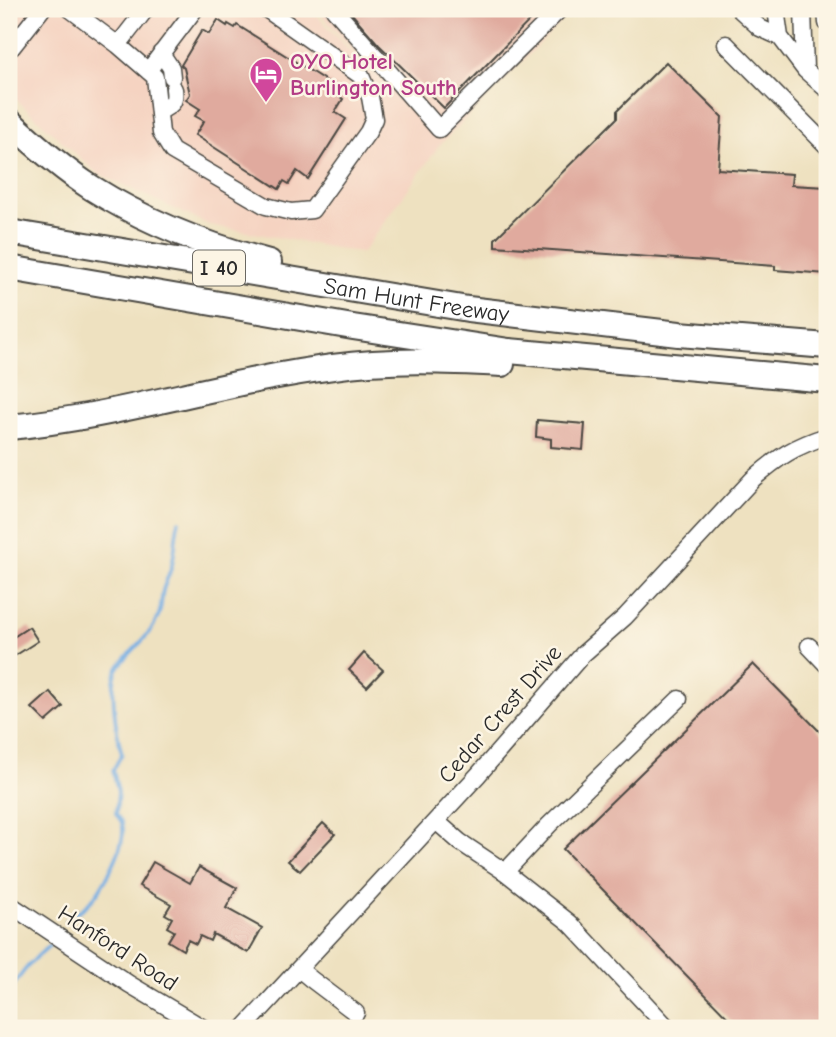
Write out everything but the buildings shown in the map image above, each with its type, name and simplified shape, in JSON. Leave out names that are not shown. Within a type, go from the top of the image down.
[{"type":"highway","points":[[9,121],[92,188],[169,228],[243,255],[429,303]]},
{"type":"highway","name":"Sam Hunt Freeway","points":[[9,232],[468,309],[679,334],[827,346]]},
{"type":"highway","name":"Sam Hunt Freeway","points":[[9,268],[509,351],[827,380]]},
{"type":"highway","points":[[9,427],[61,421],[293,373],[367,363],[440,360],[724,371]]},
{"type":"street","points":[[9,45],[12,47],[42,9]]},
{"type":"street","points":[[70,9],[118,44],[155,77],[161,133],[172,151],[266,206],[291,212],[312,210],[368,132],[374,119],[370,97],[360,76],[266,9]]},
{"type":"street","points":[[118,44],[146,9]]},
{"type":"street","points":[[148,71],[195,9]]},
{"type":"street","points":[[334,9],[439,129],[560,9]]},
{"type":"street","points":[[739,9],[760,28],[779,37],[805,70],[824,88],[827,85]]},
{"type":"street","points":[[776,9],[779,37]]},
{"type":"street","points":[[803,9],[805,70]]},
{"type":"street","points":[[826,9],[827,23]]},
{"type":"street","points":[[726,44],[827,146]]},
{"type":"street","points":[[159,112],[172,104],[175,98],[171,68],[161,53]]},
{"type":"street","name":"Cedar Crest Drive","points":[[244,1028],[436,821],[583,654],[625,617],[753,479],[803,443],[827,436]]},
{"type":"street","points":[[809,646],[827,665]]},
{"type":"street","points":[[505,872],[679,699]]},
{"type":"street","points":[[436,821],[460,842],[505,872],[570,923],[668,1028]]},
{"type":"street","name":"Hanford Road","points":[[9,904],[129,984],[202,1028]]},
{"type":"street","points":[[299,969],[356,1013]]},
{"type":"shaded area","points":[[9,9],[311,9],[407,112],[316,9],[574,9],[439,146],[362,253],[209,225],[97,173],[9,93]]},
{"type":"waterway","points":[[66,921],[88,904],[100,890],[120,847],[123,827],[116,814],[118,792],[113,770],[122,754],[114,710],[115,676],[118,668],[150,631],[158,617],[172,563],[179,521]]},
{"type":"waterway","points":[[9,993],[27,967],[50,945]]},
{"type":"place","name":"OYO Hotel Burlington South","points":[[266,104]]}]
